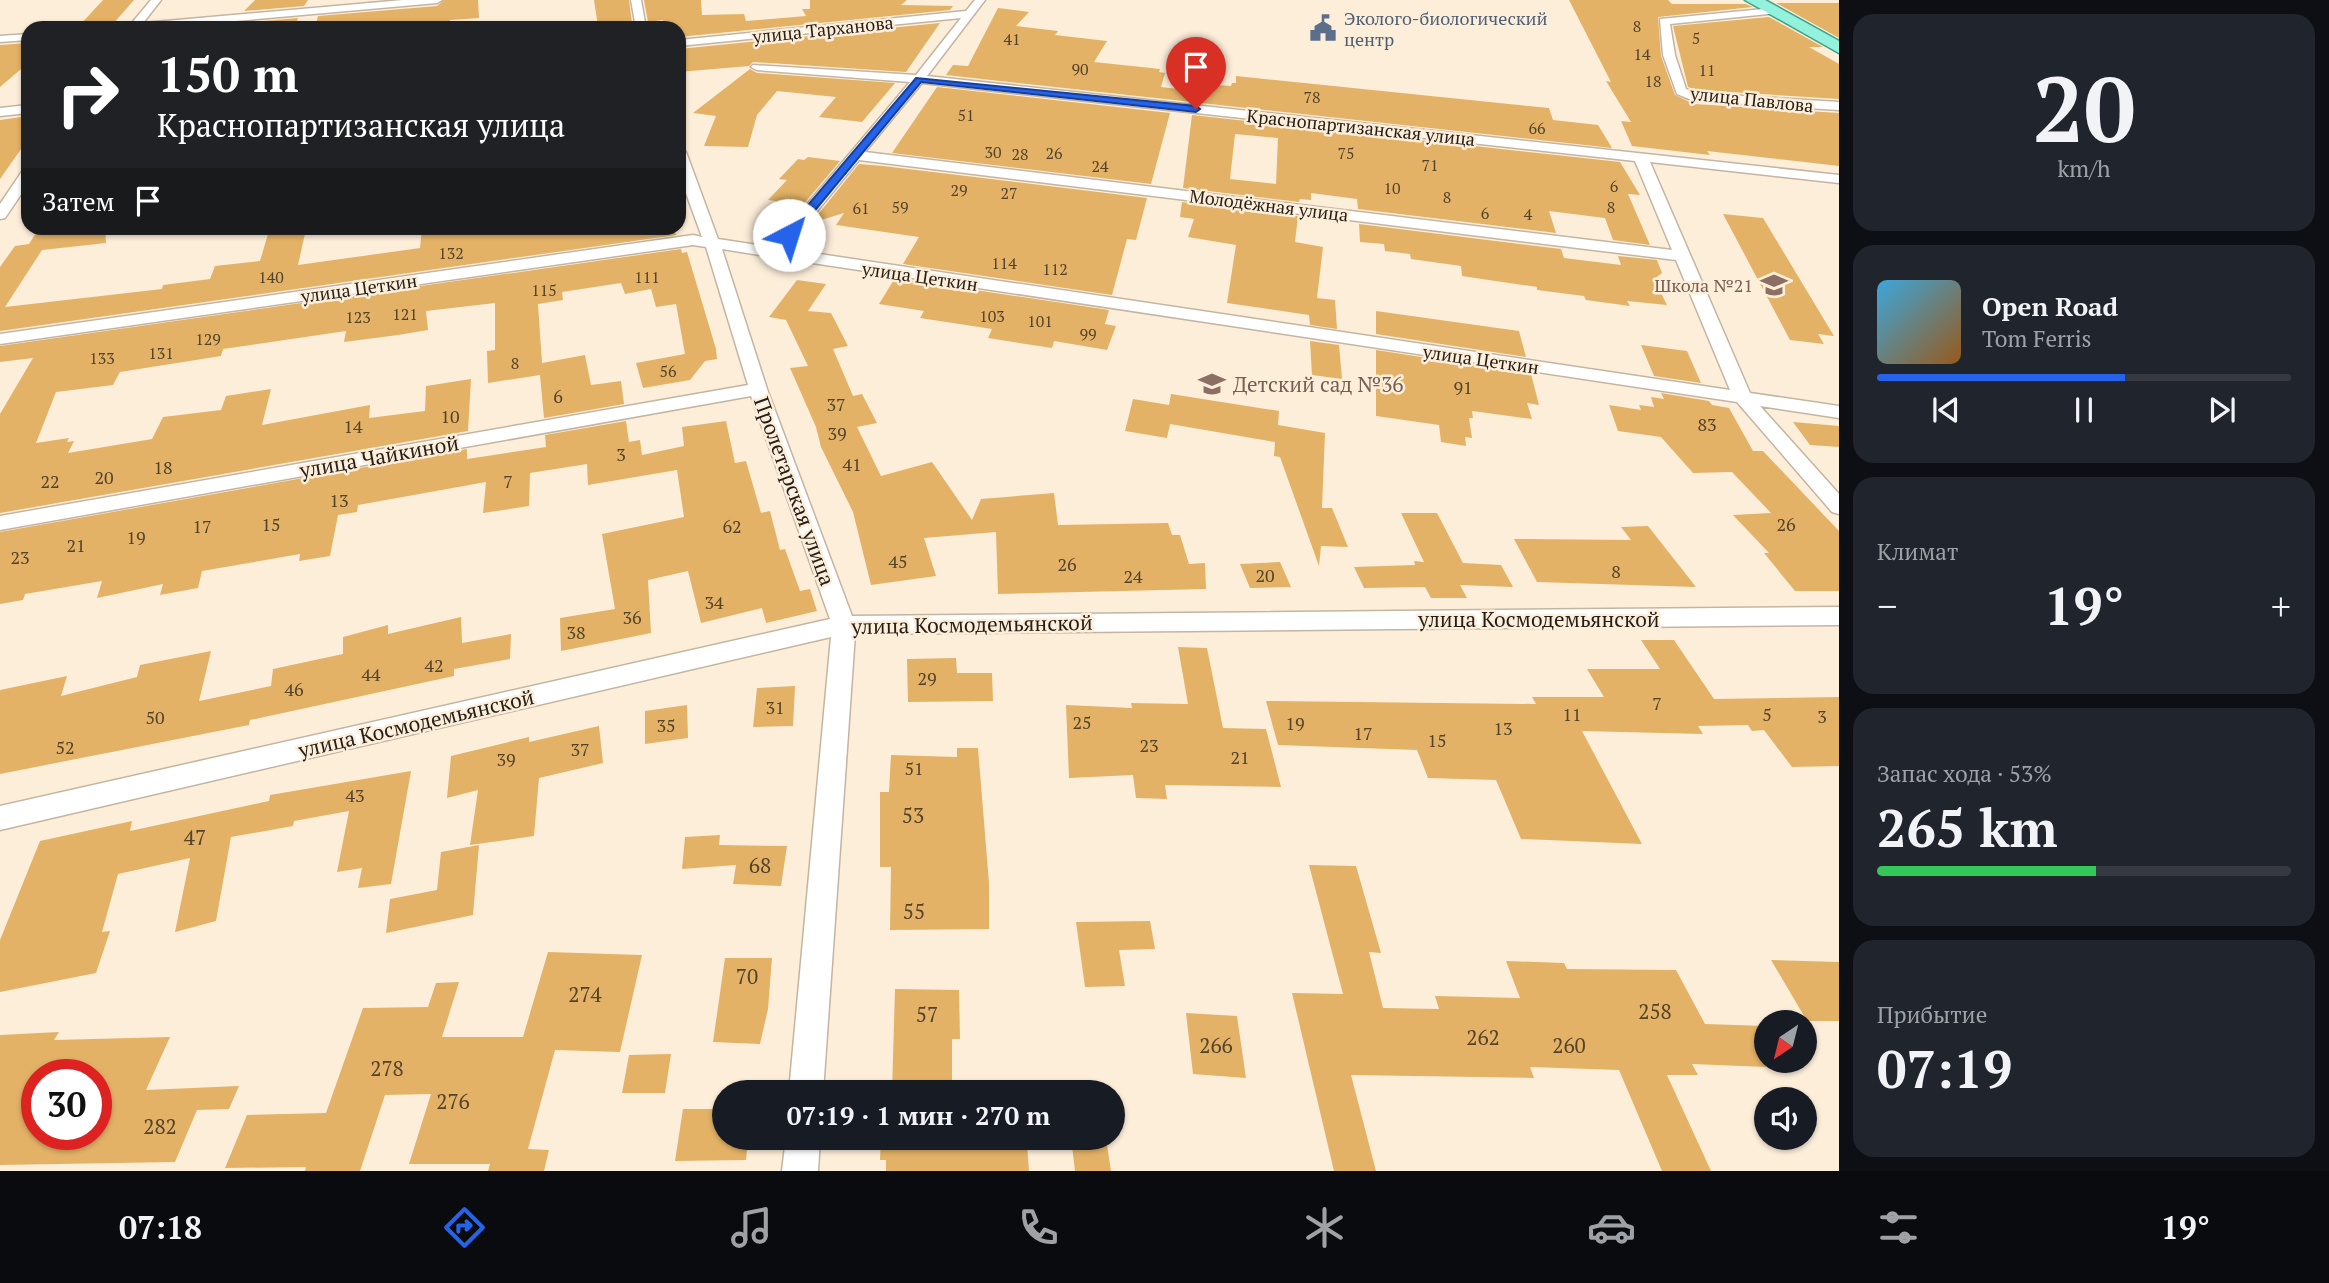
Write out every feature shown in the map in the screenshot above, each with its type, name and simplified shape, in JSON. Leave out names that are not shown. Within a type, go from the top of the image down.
[{"type":"main road","points":[[1753,0],[1839,38]]},
{"type":"main road","points":[[1771,6],[1839,48]]},
{"type":"street","points":[[139,21],[156,0]]},
{"type":"street","points":[[201,21],[437,0]]},
{"type":"street","points":[[636,0],[640,21]]},
{"type":"street","points":[[773,254],[919,79],[980,0]]},
{"type":"street","name":"улица Павлова","points":[[1771,6],[1664,21],[1669,55],[1681,91],[1694,97],[1839,106]]},
{"type":"street","name":"улица Тарханова","points":[[686,42],[968,14]]},
{"type":"street","points":[[0,39],[21,38]]},
{"type":"street","name":"Краснопартизанская улица","points":[[757,66],[919,79],[1839,178]]},
{"type":"street","points":[[0,112],[21,110]]},
{"type":"street","name":"Молодёжная улица","points":[[855,155],[1683,256]]},
{"type":"street","points":[[1640,156],[1744,398],[1839,506]]},
{"type":"street","name":"Пролетарская улица","points":[[686,175],[695,204],[712,242],[758,389],[844,625],[807,1080]]},
{"type":"street","points":[[2,210],[21,183]]},
{"type":"street","points":[[2,210],[21,206]]},
{"type":"street","name":"улица Цеткин","points":[[0,339],[693,240],[1839,412]]},
{"type":"street","name":"улица Чайкиной","points":[[0,523],[758,389]]},
{"type":"street","name":"улица Космодемьянской","points":[[0,818],[844,625],[1839,616]]},
{"type":"street","points":[[800,1171],[802,1150]]},
{"type":"building","points":[[103,0],[134,0],[116,21],[84,21]]},
{"type":"building","points":[[255,0],[308,0],[304,6],[244,11]]},
{"type":"building","points":[[444,0],[478,0],[479,18],[450,21],[317,21],[318,16],[437,6]]},
{"type":"building","points":[[594,0],[629,0],[632,21],[597,21]]},
{"type":"building","points":[[644,0],[701,0],[702,15],[744,14],[746,21],[806,16],[802,9],[810,9],[810,0],[907,0],[901,5],[953,6],[950,10],[686,36],[686,21],[648,21]]},
{"type":"building","points":[[1569,0],[1668,0],[1672,4],[1746,4],[1753,7],[1658,17],[1661,56],[1675,95],[1694,104],[1839,113],[1839,166],[1707,151],[1710,155],[1632,146],[1621,121],[1631,122],[1606,81],[1611,82]]},
{"type":"building","points":[[1776,3],[1839,3],[1839,38]]},
{"type":"building","points":[[998,8],[1029,12],[1016,26],[1058,31],[1055,35],[1107,41],[1094,62],[1160,69],[1159,72],[1165,73],[1161,87],[1213,93],[1216,85],[1231,86],[1236,83],[1236,76],[1549,108],[1553,120],[1598,125],[1612,148],[946,75],[953,65],[968,66]]},
{"type":"building","points":[[1769,17],[1823,47],[1809,47],[1839,64],[1839,99],[1697,90],[1688,87],[1673,26]]},
{"type":"building","points":[[298,18],[297,21],[264,21]]},
{"type":"building","points":[[940,23],[906,72],[753,62],[749,66],[686,71],[686,48]]},
{"type":"building","points":[[21,44],[21,69],[0,87],[0,45]]},
{"type":"building","points":[[750,69],[757,73],[895,83],[862,122],[819,117],[836,97],[777,91],[757,115],[748,147],[704,146],[716,116],[693,113]]},
{"type":"building","points":[[937,87],[1170,113],[1151,184],[892,153]]},
{"type":"building","points":[[1192,115],[1620,162],[1640,195],[1628,194],[1650,245],[1613,240],[1605,218],[1549,211],[1556,233],[1358,209],[1357,199],[1311,193],[1311,200],[1300,199],[1299,202],[1183,188]],"holes":[[[1235,134],[1278,138],[1276,184],[1230,179]]]},
{"type":"building","points":[[21,117],[21,149],[0,179],[0,120]]},
{"type":"building","points":[[808,157],[840,161],[781,231],[757,228],[776,201],[768,200],[787,180],[779,179],[798,159],[804,160]]},
{"type":"building","points":[[859,164],[1147,198],[1136,240],[1127,239],[1112,295],[903,264],[919,237],[836,225],[844,213],[811,223]]},
{"type":"building","points":[[1182,202],[1298,216],[1295,242],[1323,247],[1317,298],[1335,300],[1337,329],[1310,325],[1309,315],[1227,303],[1236,245],[1188,237],[1194,219],[1180,217]]},
{"type":"building","points":[[1723,214],[1763,218],[1834,336],[1818,334],[1824,344],[1790,340]]},
{"type":"building","points":[[1359,224],[1561,249],[1564,258],[1621,265],[1618,256],[1657,260],[1662,273],[1654,279],[1667,305],[1627,301],[1630,306],[1586,300],[1584,296],[1462,276],[1461,266],[1411,259],[1410,254],[1385,251],[1384,244],[1360,242]]},
{"type":"building","points":[[35,235],[105,235],[106,243],[42,250],[5,307],[162,289],[163,285],[210,279],[215,266],[260,261],[268,235],[305,235],[298,265],[420,248],[421,235],[676,235],[0,331],[0,267],[15,246],[29,244]]},
{"type":"building","points":[[681,249],[682,253],[687,252],[717,359],[705,361],[690,380],[643,388],[636,363],[685,354],[676,304],[656,307],[651,289],[625,294],[621,283],[562,292],[563,300],[538,304],[542,363],[585,355],[591,385],[621,381],[624,404],[544,418],[540,375],[488,383],[487,351],[495,350],[495,303],[426,311],[428,330],[344,342],[346,331],[223,349],[221,356],[120,372],[113,385],[56,392],[36,443],[69,438],[67,442],[74,441],[68,453],[152,439],[163,417],[221,410],[226,396],[271,389],[262,425],[370,405],[369,418],[425,411],[426,386],[471,379],[468,431],[0,513],[0,414],[33,358],[0,362],[0,346]]},
{"type":"building","points":[[895,278],[1109,310],[1105,324],[1116,326],[1107,350],[1054,341],[1052,348],[988,338],[992,329],[920,318],[924,311],[879,304]]},
{"type":"building","points":[[797,280],[826,284],[808,311],[831,313],[848,346],[833,349],[853,396],[862,394],[877,423],[857,427],[881,476],[932,462],[972,520],[981,499],[1054,493],[1058,525],[1168,523],[1172,535],[1180,535],[1189,564],[1205,563],[1206,589],[998,594],[996,532],[924,538],[936,576],[871,585],[853,512],[821,447],[816,427],[790,368],[808,366],[786,320],[769,317]]},
{"type":"building","points":[[1376,311],[1519,331],[1526,357],[1376,334]]},
{"type":"building","points":[[1310,341],[1339,345],[1342,379],[1312,375]]},
{"type":"building","points":[[1641,345],[1687,351],[1701,383],[1654,376]]},
{"type":"building","points":[[1376,350],[1531,374],[1539,405],[1527,403],[1532,419],[1472,411],[1473,418],[1469,418],[1472,438],[1465,437],[1466,446],[1441,442],[1439,425],[1376,416]]},
{"type":"building","points":[[1661,393],[1709,401],[1712,405],[1729,408],[1753,451],[1763,451],[1839,531],[1839,591],[1795,591],[1764,553],[1769,553],[1733,515],[1771,513],[1732,472],[1693,473],[1661,437],[1618,431],[1609,405],[1641,410],[1639,405],[1654,407],[1651,397],[1664,399]]},
{"type":"building","points":[[1171,394],[1279,411],[1278,425],[1325,433],[1322,508],[1332,508],[1348,547],[1321,546],[1319,566],[1280,457],[1274,456],[1275,442],[1170,424],[1167,438],[1125,431],[1133,399],[1169,405]]},
{"type":"building","points":[[626,421],[629,442],[640,440],[642,455],[684,446],[682,427],[726,421],[735,463],[746,461],[761,513],[770,511],[780,550],[785,549],[800,591],[810,589],[817,611],[766,623],[762,608],[701,623],[688,571],[648,580],[651,633],[561,651],[560,618],[615,609],[602,534],[684,517],[677,470],[588,485],[587,464],[530,473],[529,506],[483,513],[486,482],[358,505],[357,512],[338,515],[330,556],[299,561],[300,554],[202,571],[198,588],[160,595],[163,584],[97,598],[102,581],[25,594],[23,600],[0,604],[0,532],[467,449],[467,459],[546,447],[545,435]]},
{"type":"building","points":[[1793,422],[1839,426],[1839,447],[1810,445]]},
{"type":"building","points":[[1401,513],[1437,513],[1463,563],[1501,565],[1513,587],[1460,585],[1467,598],[1431,598],[1425,587],[1364,588],[1354,567],[1415,565],[1414,561],[1424,562]]},
{"type":"building","points":[[1648,526],[1696,587],[1537,582],[1514,539],[1631,540],[1621,527]]},
{"type":"building","points":[[1280,562],[1291,587],[1250,588],[1240,564]]},
{"type":"building","points":[[461,617],[462,643],[511,634],[510,659],[454,669],[454,676],[250,720],[249,725],[0,774],[0,690],[67,676],[61,696],[137,677],[140,665],[211,651],[199,701],[271,686],[273,669],[343,654],[343,637],[388,625],[388,634]]},
{"type":"building","points":[[1641,640],[1674,640],[1714,699],[1839,697],[1839,766],[1792,767],[1764,730],[1752,731],[1748,725],[1698,726],[1703,734],[1582,731],[1642,844],[1521,839],[1496,780],[1428,778],[1417,750],[1278,745],[1266,701],[1536,704],[1532,697],[1604,697],[1587,669],[1660,669]]},
{"type":"building","points":[[1178,647],[1207,648],[1223,728],[1266,729],[1281,787],[1165,785],[1167,799],[1136,798],[1133,775],[1069,778],[1066,705],[1132,708],[1131,703],[1188,704]]},
{"type":"building","points":[[956,658],[957,673],[992,673],[993,701],[908,702],[907,659]]},
{"type":"building","points":[[795,686],[793,726],[753,727],[757,688]]},
{"type":"building","points":[[687,705],[688,738],[645,744],[645,711]]},
{"type":"building","points":[[599,726],[603,763],[539,778],[534,836],[470,845],[478,790],[447,798],[451,756],[529,737],[529,742]]},
{"type":"building","points":[[957,748],[978,748],[989,883],[989,929],[890,930],[891,867],[880,867],[880,792],[889,792],[891,755],[957,757]]},
{"type":"building","points":[[411,771],[391,884],[358,888],[362,868],[337,872],[349,811],[294,821],[293,826],[231,837],[216,921],[175,932],[190,858],[118,874],[102,932],[110,931],[96,973],[0,992],[0,940],[40,841],[132,821],[130,831],[269,801],[270,795]]},
{"type":"building","points":[[720,835],[719,845],[787,846],[781,886],[733,884],[736,865],[682,869],[685,837]]},
{"type":"building","points":[[479,845],[473,915],[386,933],[390,899],[437,890],[441,852]]},
{"type":"building","points":[[1309,865],[1356,866],[1381,953],[1369,952],[1383,1008],[1439,1009],[1435,996],[1520,998],[1506,961],[1564,963],[1567,969],[1676,970],[1705,1024],[1754,1026],[1754,1067],[1692,1064],[1698,1075],[1667,1075],[1711,1171],[1662,1171],[1619,1070],[1530,1067],[1534,1078],[1351,1075],[1376,1171],[1334,1171],[1292,993],[1343,994]]},
{"type":"building","points":[[1150,921],[1155,949],[1119,950],[1125,986],[1085,987],[1076,922]]},
{"type":"building","points":[[548,952],[642,955],[620,1052],[555,1050],[528,1149],[549,1150],[544,1171],[488,1171],[490,1164],[409,1164],[431,1094],[385,1095],[360,1171],[305,1171],[306,1167],[225,1168],[247,1115],[326,1113],[363,1008],[428,1007],[436,983],[459,982],[442,1037],[523,1037]]},
{"type":"building","points":[[725,958],[772,958],[768,1009],[760,1044],[713,1042]]},
{"type":"building","points":[[1771,960],[1839,962],[1839,1021],[1817,1021],[1817,1010],[1801,1010]]},
{"type":"building","points":[[895,989],[959,990],[960,1039],[952,1039],[952,1080],[892,1080]]},
{"type":"building","points":[[1186,1013],[1237,1016],[1246,1078],[1193,1074]]},
{"type":"building","points":[[59,1032],[54,1040],[170,1037],[146,1090],[239,1086],[229,1109],[197,1110],[175,1162],[0,1165],[0,1035]]},
{"type":"building","points":[[671,1054],[665,1093],[622,1093],[629,1055]]},
{"type":"building","points":[[683,1109],[712,1109],[712,1150],[747,1150],[746,1160],[675,1161]]},
{"type":"building","points":[[880,1150],[1027,1150],[1029,1171],[886,1171],[886,1160],[880,1160]]},
{"type":"building","points":[[1072,1150],[1108,1150],[1111,1171],[1075,1171]]},
{"type":"place","name":"Эколого-биологический центр","points":[[1323,28]]},
{"type":"place","name":"Школа №21","points":[[1774,285]]},
{"type":"place","name":"Детский сад №36","points":[[1212,384]]},
{"type":"route","points":[[789,235],[919,79],[1196,109]]}]
